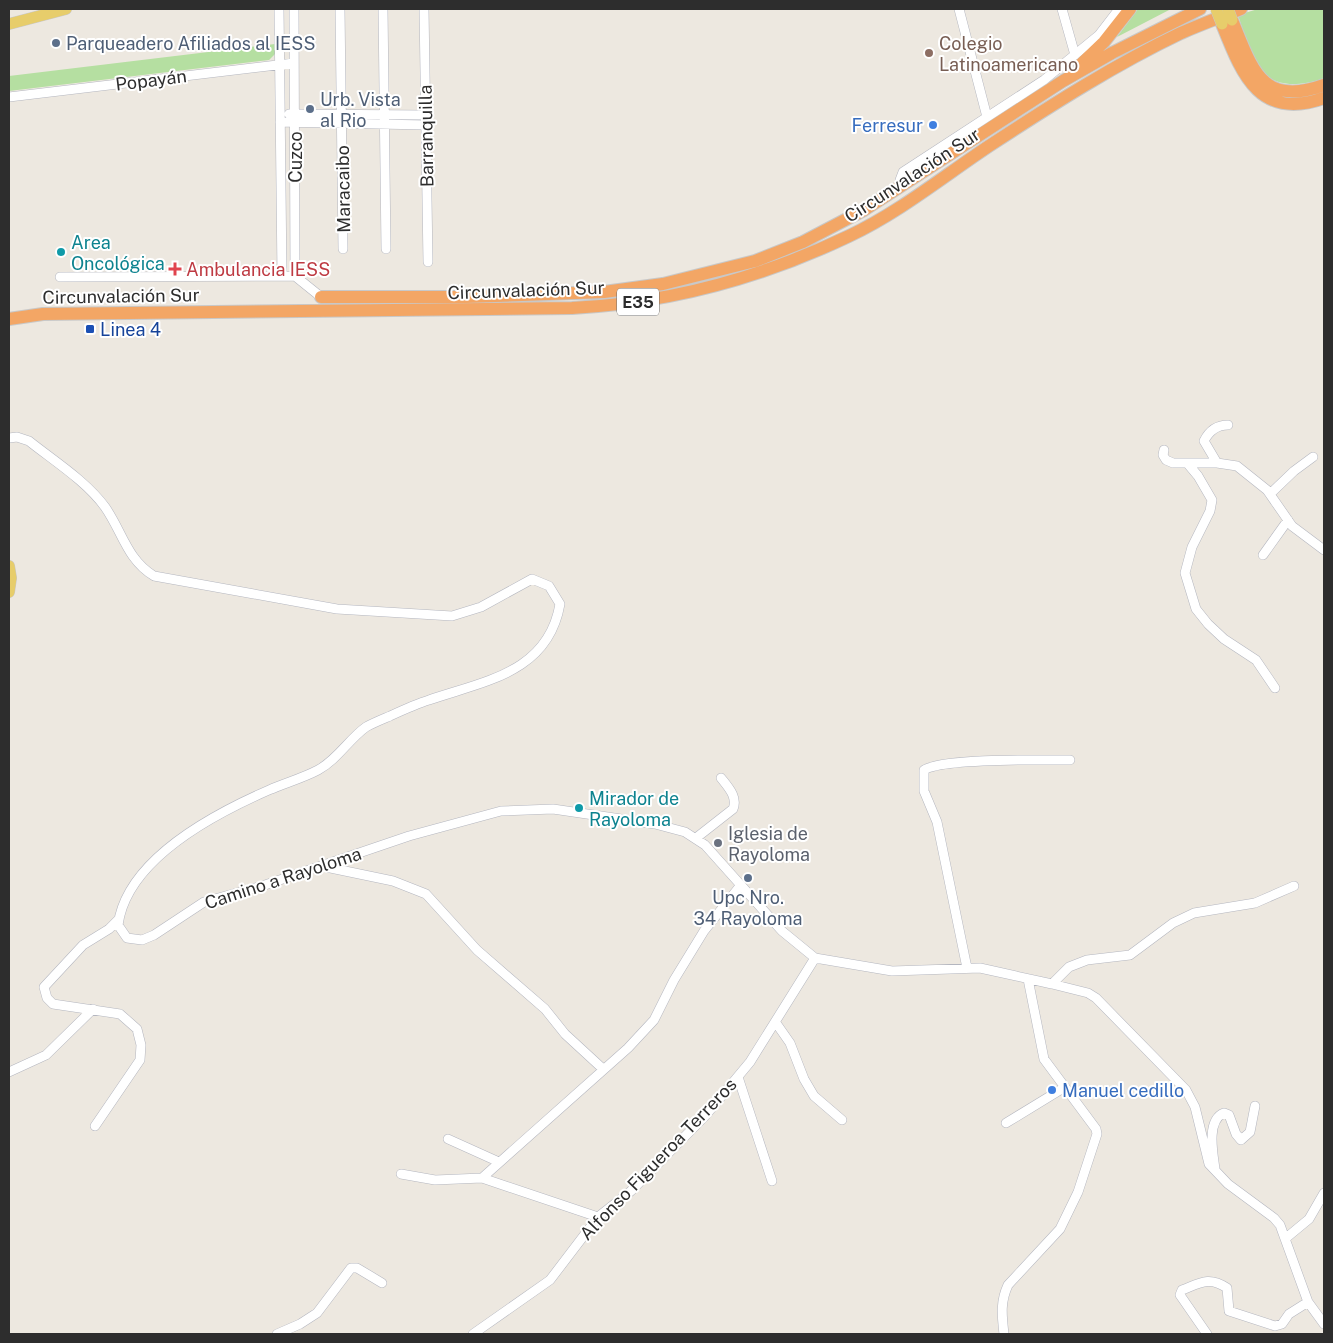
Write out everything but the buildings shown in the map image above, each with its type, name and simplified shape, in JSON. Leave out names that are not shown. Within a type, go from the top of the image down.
[{"type":"highway","points":[[1063,81],[1104,42],[1130,9]]},
{"type":"highway","name":"Circunvalación Sur","points":[[321,297],[558,294],[626,290],[663,284],[728,269],[803,242],[864,210],[901,187],[1047,84],[1063,81],[1112,52],[1200,9]]},
{"type":"highway","name":"Circunvalación Sur","points":[[9,319],[43,314],[572,308],[635,303],[686,294],[788,262],[849,236],[900,207],[992,144],[1087,84],[1182,32],[1241,9]]},
{"type":"highway","points":[[1227,18],[1251,68],[1268,84],[1293,92],[1324,85]]},
{"type":"highway","points":[[1227,18],[1242,73],[1258,90],[1274,100],[1293,104],[1324,98]]},
{"type":"main road","points":[[9,24],[66,9]]},
{"type":"main road","points":[[1216,9],[1227,18]]},
{"type":"main road","points":[[9,566],[11,578],[9,592]]},
{"type":"street","name":"Cuzco","points":[[279,9],[282,276]]},
{"type":"street","name":"Cuzco","points":[[294,9],[295,276]]},
{"type":"street","name":"Maracaibo","points":[[340,9],[344,250]]},
{"type":"street","points":[[383,9],[386,249]]},
{"type":"street","name":"Barranquilla","points":[[424,9],[428,262]]},
{"type":"street","points":[[959,9],[987,117]]},
{"type":"street","points":[[1062,9],[1076,55]]},
{"type":"street","points":[[901,187],[900,180],[903,172],[987,117],[1047,84],[1099,35],[1119,9]]},
{"type":"street","name":"Popayán","points":[[9,97],[294,63]]},
{"type":"street","points":[[280,118],[426,120]]},
{"type":"street","points":[[60,277],[295,276],[321,297]]},
{"type":"street","points":[[1217,463],[1204,441],[1207,435],[1216,427],[1228,425]]},
{"type":"street","points":[[9,438],[17,437],[29,441],[94,494],[106,509],[132,557],[141,569],[154,576],[337,609],[452,616],[481,607],[532,579],[549,586],[560,604],[558,616],[544,644],[530,660],[508,674],[426,700],[366,727],[320,769],[230,808],[170,846],[146,868],[132,885],[123,903],[119,919],[109,929],[83,946],[44,987],[47,998],[53,1004],[120,1014],[127,1018],[137,1029],[142,1045],[140,1060],[95,1126]]},
{"type":"street","points":[[1164,450],[1163,455],[1166,460],[1188,464],[1217,463],[1237,466],[1247,472],[1270,494],[1288,520],[1306,538],[1324,550]]},
{"type":"street","points":[[1270,494],[1294,471],[1313,457]]},
{"type":"street","points":[[1188,464],[1198,476],[1212,500],[1210,511],[1192,548],[1185,573],[1196,610],[1224,638],[1256,660],[1275,688]]},
{"type":"street","points":[[1263,555],[1288,520]]},
{"type":"street","points":[[967,968],[937,822],[924,791],[924,770],[1004,760],[1070,760]]},
{"type":"street","points":[[696,838],[733,808],[736,803],[735,798],[721,778]]},
{"type":"street","name":"Camino a Rayoloma","points":[[119,919],[118,925],[127,938],[142,940],[154,935],[204,902],[409,836],[501,811],[553,809],[672,827],[696,838],[705,845],[782,931],[815,958]]},
{"type":"street","points":[[320,866],[393,881],[426,894],[477,950],[545,1009],[565,1034],[603,1069]]},
{"type":"street","points":[[482,1178],[628,1048],[654,1020],[674,980],[704,931],[740,886]]},
{"type":"street","points":[[1052,984],[1069,967],[1087,960],[1130,955],[1173,923],[1194,913],[1255,903],[1294,886]]},
{"type":"street","points":[[815,958],[892,970],[980,968],[1088,993],[1096,998],[1186,1090],[1195,1107],[1209,1164],[1228,1184],[1274,1218],[1286,1238],[1308,1302],[1324,1324]]},
{"type":"street","name":"Alfonso Figueroa Terreros","points":[[473,1334],[550,1280],[598,1217],[631,1192],[706,1116],[738,1077],[776,1023],[815,958]]},
{"type":"street","points":[[1004,1334],[1001,1309],[1002,1296],[1008,1285],[1060,1229],[1078,1192],[1097,1134],[1096,1129],[1044,1058],[1028,978]]},
{"type":"street","points":[[9,1072],[46,1055],[93,1010]]},
{"type":"street","points":[[776,1023],[790,1043],[804,1079],[814,1096],[842,1120]]},
{"type":"street","points":[[738,1077],[772,1181]]},
{"type":"street","points":[[1006,1123],[1065,1087]]},
{"type":"street","points":[[1215,1172],[1211,1141],[1212,1130],[1218,1118],[1224,1113],[1229,1115],[1236,1134],[1241,1140],[1250,1132],[1255,1106]]},
{"type":"street","points":[[448,1139],[499,1162]]},
{"type":"street","points":[[401,1174],[435,1180],[482,1178],[598,1217]]},
{"type":"street","points":[[1286,1238],[1309,1219],[1324,1193]]},
{"type":"street","points":[[276,1334],[300,1324],[316,1313],[349,1269],[355,1268],[382,1283]]},
{"type":"street","points":[[1207,1334],[1180,1295],[1182,1290],[1206,1280],[1219,1283],[1227,1288],[1229,1311],[1275,1326],[1282,1324],[1289,1314],[1308,1302]]},
{"type":"green space","points":[[1138,9],[1171,9],[1117,37]]},
{"type":"green space","points":[[1258,9],[1324,9],[1324,79],[1287,84],[1274,80],[1264,73],[1256,63],[1250,50],[1238,15]]},
{"type":"green space","points":[[275,44],[275,54],[269,60],[9,91],[9,76]]},
{"type":"place","name":"Parqueadero Afiliados al IESS","points":[[56,43]]},
{"type":"place","name":"Colegio Latinoamericano","points":[[929,53]]},
{"type":"place","name":"Urb. Vista al Rio","points":[[310,109]]},
{"type":"place","name":"Ferresur","points":[[933,125]]},
{"type":"place","name":"Area Oncológica","points":[[61,252]]},
{"type":"place","name":"Ambulancia IESS","points":[[175,269]]},
{"type":"place","name":"Linea 4","points":[[90,329]]},
{"type":"place","name":"Mirador de Rayoloma","points":[[579,808]]},
{"type":"place","name":"Iglesia de Rayoloma","points":[[718,843]]},
{"type":"place","name":"Upc Nro. 34 Rayoloma","points":[[748,878]]},
{"type":"place","name":"Manuel cedillo","points":[[1052,1090]]}]
